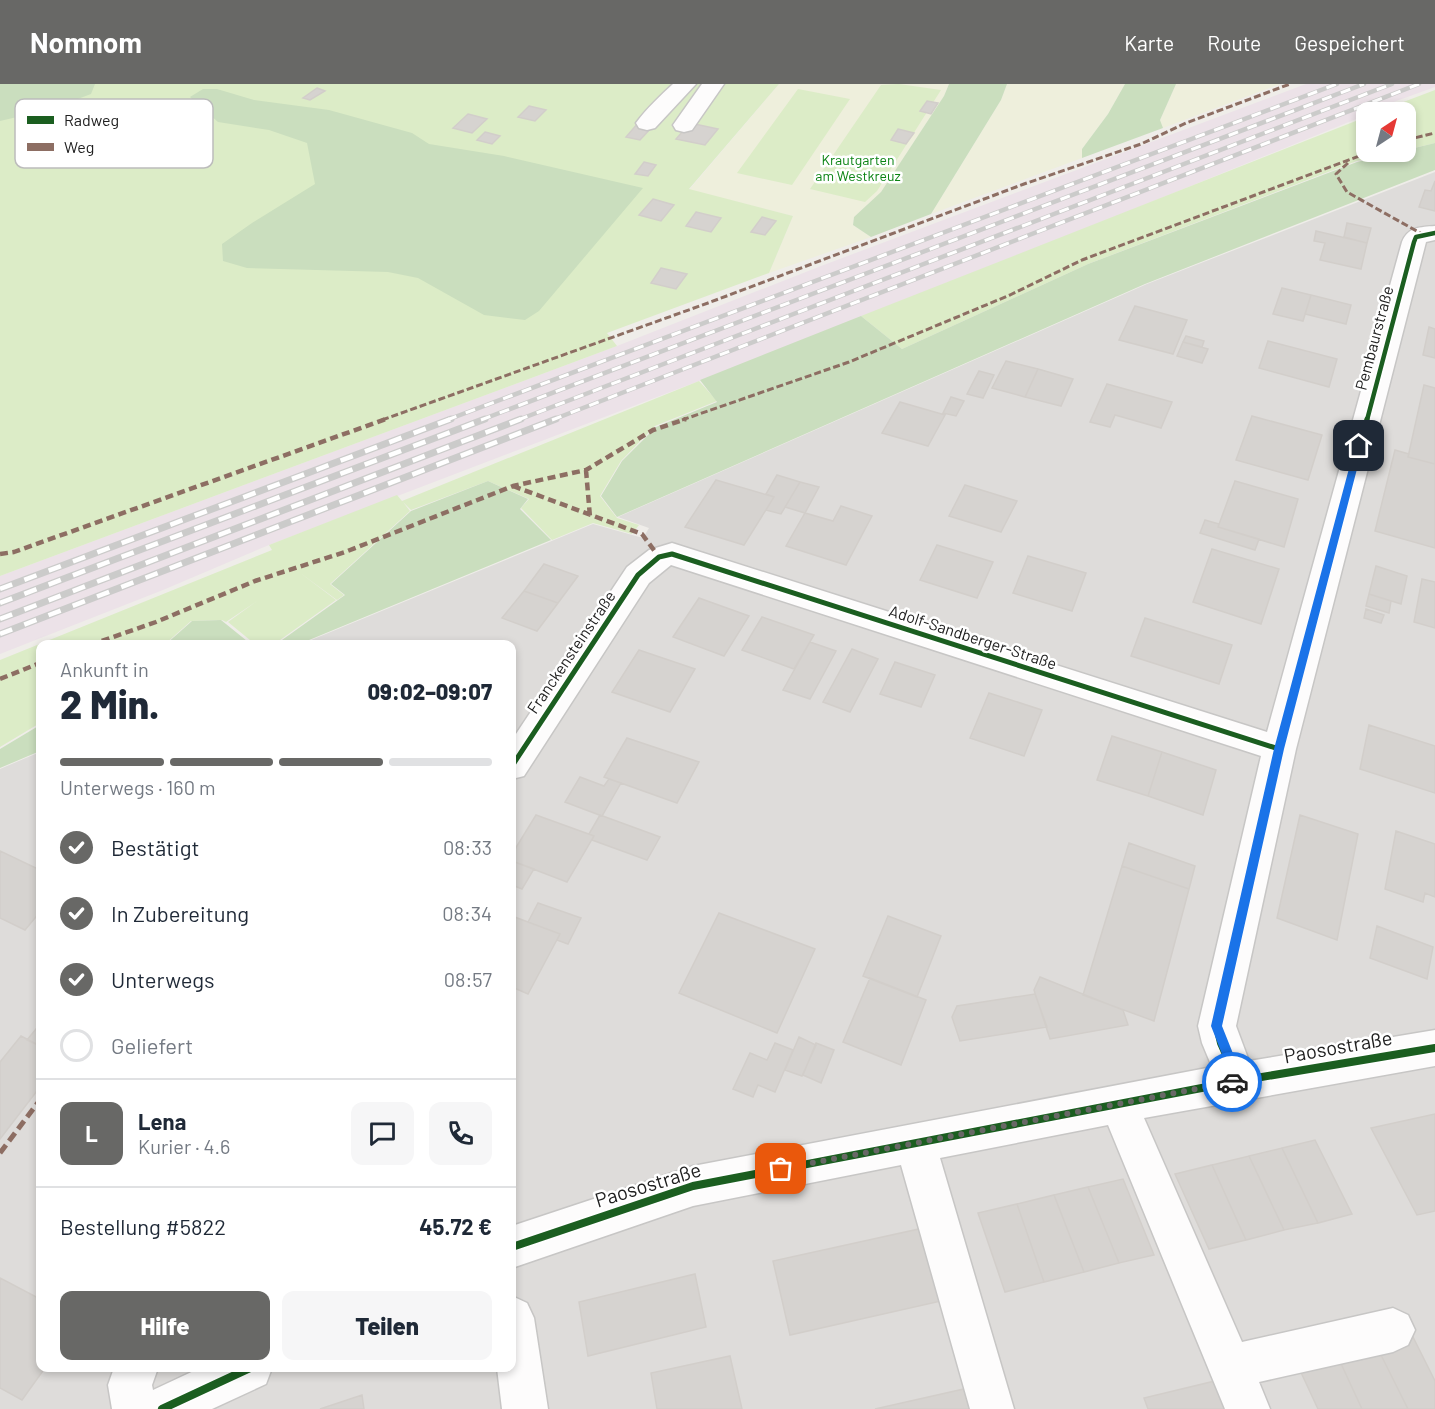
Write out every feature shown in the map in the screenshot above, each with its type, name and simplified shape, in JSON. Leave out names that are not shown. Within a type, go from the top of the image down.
[{"type":"street","points":[[647,123],[664,103],[686,84]]},
{"type":"street","points":[[684,125],[713,84]]},
{"type":"street","name":"Pembaurstraße","points":[[1238,1081],[1217,1026],[1279,749],[1414,242],[1416,237],[1429,233]]},
{"type":"street","name":"Adolf-Sandberger-Straße","points":[[659,557],[672,554],[687,558],[1279,749]]},
{"type":"street","name":"Franckensteinstraße","points":[[516,760],[638,575],[659,557]]},
{"type":"street","name":"Paosostraße","points":[[516,1246],[693,1186],[1238,1081],[1435,1048]]},
{"type":"street","points":[[1119,1105],[1248,1409]]},
{"type":"street","points":[[915,1144],[942,1230],[992,1409]]},
{"type":"street","points":[[1230,1367],[1393,1330]]},
{"type":"street","points":[[516,1346],[525,1409]]},
{"type":"street","points":[[135,1372],[130,1385],[135,1409]]},
{"type":"street","points":[[162,1409],[241,1372]]},
{"type":"shaded area","points":[[1306,84],[1435,84],[1435,87],[1394,102],[1356,102],[1356,119],[699,381],[269,545],[163,590],[0,654],[0,576],[617,346],[821,266]]},
{"type":"shaded area","points":[[1435,172],[1435,1409],[0,1409],[0,769],[36,754],[36,1372],[516,1372],[516,640],[311,640],[593,524],[643,538],[649,528],[618,517],[1147,284]]},
{"type":"green space","points":[[0,84],[779,84],[689,189],[793,216],[769,273],[607,333],[617,346],[0,576]]},
{"type":"green space","points":[[0,84],[95,84],[91,94],[78,99],[15,99],[15,117],[0,121]]},
{"type":"green space","points":[[779,84],[949,84],[944,96],[881,192],[854,217],[853,225],[871,237],[769,273],[793,216],[689,190]]},
{"type":"green space","name":"Krautgarten am Westkreuz","points":[[899,84],[941,90],[877,191],[865,202],[810,189],[881,85]]},
{"type":"green space","points":[[949,84],[1007,84],[1001,100],[931,214],[871,237],[853,225],[854,217],[881,192],[944,96]]},
{"type":"green space","points":[[1007,84],[1125,84],[1108,114],[1082,149],[1082,158],[931,214],[1001,100]]},
{"type":"green space","points":[[1125,84],[1176,84],[1160,120],[1163,128],[1082,158],[1082,149],[1108,114]]},
{"type":"green space","points":[[1176,84],[1280,84],[1163,128],[1160,120]]},
{"type":"green space","points":[[203,89],[217,89],[254,100],[329,110],[412,133],[429,144],[504,156],[643,188],[539,311],[525,320],[484,315],[418,278],[388,272],[247,268],[223,261],[222,244],[315,184],[307,143],[269,130],[218,122],[213,118],[213,99],[190,97]]},
{"type":"green space","points":[[798,89],[850,99],[792,185],[737,173]]},
{"type":"green space","points":[[1435,90],[1435,143],[1416,148],[1416,102],[1403,102]]},
{"type":"green space","points":[[1356,121],[1356,161],[1088,264],[902,349],[861,316]]},
{"type":"green space","points":[[1435,143],[1435,170],[1145,284],[617,517],[601,496],[622,461],[656,427],[717,402],[700,380],[861,316],[902,349],[1088,264],[1357,162],[1416,162],[1416,148]]},
{"type":"green space","points":[[699,381],[717,401],[655,426],[621,461],[600,496],[617,518],[639,525],[632,534],[593,523],[552,540],[521,508],[529,499],[488,481],[411,510],[403,502],[410,511],[330,584],[344,595],[337,600],[299,572],[336,600],[280,640],[250,640],[228,622],[257,601],[226,622],[222,620],[191,621],[170,640],[49,640],[272,550],[269,545],[397,495],[402,501]]},
{"type":"green space","points":[[488,481],[528,499],[520,509],[551,540],[309,640],[282,640],[345,595],[331,584],[411,511]]},
{"type":"green space","points":[[221,620],[246,640],[171,640],[192,621]]},
{"type":"green space","points":[[36,645],[36,725],[0,747],[0,660]]},
{"type":"green space","points":[[36,727],[36,753],[0,768],[0,749]]},
{"type":"building","points":[[317,88],[325,91],[310,100],[303,98]]},
{"type":"building","points":[[927,101],[938,103],[931,114],[920,111]]},
{"type":"building","points":[[529,106],[546,110],[535,121],[518,117]]},
{"type":"building","points":[[468,114],[487,119],[472,133],[453,128]]},
{"type":"building","points":[[638,123],[653,126],[640,140],[626,137]]},
{"type":"building","points":[[690,123],[718,129],[705,145],[676,139]]},
{"type":"building","points":[[898,129],[914,133],[906,144],[891,140]]},
{"type":"building","points":[[485,132],[500,136],[492,144],[477,140]]},
{"type":"building","points":[[644,162],[656,165],[648,176],[635,174]]},
{"type":"building","points":[[1435,181],[1435,211],[1419,207],[1425,190],[1431,191]]},
{"type":"building","points":[[653,199],[674,205],[661,221],[639,215]]},
{"type":"building","points":[[696,212],[721,218],[711,232],[686,226]]},
{"type":"building","points":[[762,217],[776,221],[765,235],[751,232]]},
{"type":"building","points":[[1347,223],[1371,228],[1367,243],[1344,237]]},
{"type":"building","points":[[1316,231],[1367,243],[1361,269],[1320,260],[1325,243],[1314,241]]},
{"type":"building","points":[[661,268],[687,274],[676,289],[651,283]]},
{"type":"building","points":[[1282,288],[1311,295],[1303,321],[1273,314]]},
{"type":"building","points":[[1311,295],[1351,305],[1346,324],[1305,314]]},
{"type":"building","points":[[1135,306],[1187,320],[1173,354],[1119,340]]},
{"type":"building","points":[[1429,327],[1435,329],[1435,358],[1423,355]]},
{"type":"building","points":[[1186,336],[1204,341],[1202,347],[1183,342]]},
{"type":"building","points":[[1268,341],[1337,359],[1329,387],[1259,368]]},
{"type":"building","points":[[1183,342],[1208,349],[1202,363],[1177,356]]},
{"type":"building","points":[[1006,361],[1038,369],[1025,397],[992,388]]},
{"type":"building","points":[[1038,369],[1073,379],[1061,406],[1025,397]]},
{"type":"building","points":[[979,371],[994,375],[983,398],[967,394]]},
{"type":"building","points":[[1107,384],[1172,402],[1161,428],[1115,415],[1110,427],[1090,422]]},
{"type":"building","points":[[1424,385],[1435,388],[1435,464],[1408,457]]},
{"type":"building","points":[[951,397],[964,401],[956,416],[943,413]]},
{"type":"building","points":[[900,402],[945,415],[928,446],[882,433]]},
{"type":"building","points":[[1252,416],[1322,435],[1308,480],[1236,460]]},
{"type":"building","points":[[1395,450],[1409,454],[1408,457],[1435,464],[1435,548],[1375,531]]},
{"type":"building","points":[[777,475],[800,482],[781,514],[766,510],[774,497],[766,494]]},
{"type":"building","points":[[716,480],[774,497],[744,545],[685,527]]},
{"type":"building","points":[[1235,481],[1298,499],[1284,547],[1218,527]]},
{"type":"building","points":[[800,482],[819,487],[805,513],[785,507]]},
{"type":"building","points":[[965,485],[1017,501],[1001,532],[949,516]]},
{"type":"building","points":[[841,506],[872,516],[846,565],[786,546],[805,513],[833,521]]},
{"type":"building","points":[[1205,520],[1219,524],[1218,527],[1259,539],[1255,550],[1200,533]]},
{"type":"building","points":[[937,545],[993,562],[977,598],[920,580]]},
{"type":"building","points":[[1212,549],[1279,569],[1261,624],[1193,602]]},
{"type":"building","points":[[1028,556],[1086,573],[1072,611],[1013,593]]},
{"type":"building","points":[[544,564],[578,576],[558,603],[524,591]]},
{"type":"building","points":[[1376,566],[1407,576],[1401,604],[1369,594]]},
{"type":"building","points":[[1422,579],[1435,582],[1435,628],[1414,622]]},
{"type":"building","points":[[524,591],[558,603],[537,631],[502,618]]},
{"type":"building","points":[[1369,594],[1391,601],[1389,613],[1366,606]]},
{"type":"building","points":[[699,598],[749,616],[724,656],[673,637]]},
{"type":"building","points":[[1366,609],[1384,615],[1381,623],[1364,618]]},
{"type":"building","points":[[762,617],[814,635],[794,669],[742,650]]},
{"type":"building","points":[[1145,618],[1232,645],[1219,684],[1131,656]]},
{"type":"building","points":[[810,642],[836,651],[810,699],[783,690]]},
{"type":"building","points":[[852,649],[878,659],[850,712],[823,702]]},
{"type":"building","points":[[639,650],[695,669],[670,712],[612,692]]},
{"type":"building","points":[[895,662],[935,675],[921,707],[880,694]]},
{"type":"building","points":[[989,693],[1042,710],[1024,756],[970,738]]},
{"type":"building","points":[[1369,725],[1435,746],[1435,793],[1360,769]]},
{"type":"building","points":[[1112,736],[1162,752],[1148,796],[1097,780]]},
{"type":"building","points":[[627,738],[699,762],[677,803],[604,777]]},
{"type":"building","points":[[1162,752],[1216,770],[1203,815],[1148,796]]},
{"type":"building","points":[[580,777],[604,786],[609,779],[621,783],[602,816],[565,802]]},
{"type":"building","points":[[536,815],[594,836],[567,882],[516,863],[516,848]]},
{"type":"building","points":[[600,815],[660,837],[647,860],[592,840],[594,836],[589,834]]},
{"type":"building","points":[[1300,815],[1358,834],[1337,940],[1277,918]]},
{"type":"building","points":[[1396,831],[1435,844],[1435,897],[1425,893],[1423,902],[1385,889]]},
{"type":"building","points":[[1129,843],[1195,866],[1189,889],[1122,866]]},
{"type":"building","points":[[0,851],[36,868],[36,917],[25,930],[0,918]]},
{"type":"building","points":[[516,862],[534,869],[522,889],[516,887]]},
{"type":"building","points":[[1122,866],[1189,889],[1154,1021],[1083,995]]},
{"type":"building","points":[[538,903],[581,918],[568,944],[557,940],[560,934],[528,922]]},
{"type":"building","points":[[719,913],[815,949],[777,1033],[679,993]]},
{"type":"building","points":[[888,916],[941,936],[917,997],[863,976]]},
{"type":"building","points":[[516,918],[560,934],[528,994],[516,989]]},
{"type":"building","points":[[1377,926],[1433,947],[1427,979],[1370,958]]},
{"type":"building","points":[[1040,977],[1123,1010],[1128,1025],[1050,1039],[1034,990]]},
{"type":"building","points":[[870,978],[926,1000],[901,1065],[843,1042]]},
{"type":"building","points":[[1035,994],[1047,1027],[960,1041],[952,1017],[957,1006]]},
{"type":"building","points":[[36,1029],[36,1044],[27,1040]]},
{"type":"building","points":[[21,1036],[36,1044],[36,1092],[0,1139],[0,1062]]},
{"type":"building","points":[[799,1037],[816,1045],[802,1076],[785,1070]]},
{"type":"building","points":[[775,1043],[793,1050],[775,1092],[758,1085],[753,1097],[733,1089],[750,1053],[767,1060]]},
{"type":"building","points":[[816,1043],[834,1050],[821,1083],[803,1075]]},
{"type":"building","points":[[1435,1114],[1435,1211],[1417,1215],[1371,1128]]},
{"type":"building","points":[[1315,1140],[1352,1214],[1318,1223],[1282,1148]]},
{"type":"building","points":[[1282,1148],[1318,1223],[1284,1230],[1249,1156]]},
{"type":"building","points":[[1249,1156],[1284,1230],[1246,1240],[1212,1165]]},
{"type":"building","points":[[1212,1165],[1246,1240],[1209,1249],[1175,1174]]},
{"type":"building","points":[[1123,1179],[1154,1255],[1119,1263],[1088,1187]]},
{"type":"building","points":[[1088,1187],[1119,1263],[1084,1272],[1054,1195]]},
{"type":"building","points":[[1054,1195],[1084,1272],[1044,1282],[1017,1204]]},
{"type":"building","points":[[1017,1204],[1044,1282],[1005,1292],[978,1213]]},
{"type":"building","points":[[919,1229],[941,1301],[790,1335],[773,1261]]},
{"type":"building","points":[[695,1274],[706,1327],[588,1356],[579,1302]]},
{"type":"building","points":[[0,1278],[36,1297],[36,1372],[42,1372],[22,1400],[0,1388]]},
{"type":"building","points":[[1412,1335],[1435,1381],[1435,1409],[1408,1409],[1376,1345]]},
{"type":"building","points":[[1376,1345],[1408,1409],[1362,1409],[1337,1355]]},
{"type":"building","points":[[1337,1355],[1362,1409],[1318,1409],[1298,1366]]},
{"type":"building","points":[[730,1356],[742,1409],[657,1409],[651,1373]]},
{"type":"building","points":[[1215,1381],[1227,1409],[1148,1409],[1144,1398]]},
{"type":"building","points":[[964,1389],[970,1409],[875,1409]]},
{"type":"building","points":[[362,1395],[364,1409],[320,1409]]},
{"type":"railway","points":[[447,420],[1337,84]]},
{"type":"railway","points":[[481,420],[1364,84]]},
{"type":"railway","points":[[518,420],[1392,84]]},
{"type":"railway","points":[[552,420],[1419,84]]},
{"type":"railway","points":[[0,589],[451,419]]},
{"type":"railway","points":[[0,603],[485,419]]},
{"type":"railway","points":[[0,619],[521,419]]},
{"type":"railway","points":[[0,634],[556,419]]},
{"type":"marked path","points":[[0,554],[14,552],[708,303],[1024,184],[1141,144],[1186,123],[1290,84]]},
{"type":"marked path","points":[[1416,138],[1435,133]]},
{"type":"marked path","points":[[104,640],[156,622],[255,581],[345,552],[513,486],[586,470],[653,430],[849,362],[1010,295],[1082,260],[1356,157]]},
{"type":"marked path","points":[[1348,163],[1336,174],[1347,192],[1422,234]]},
{"type":"marked path","points":[[586,470],[590,517]]},
{"type":"marked path","points":[[513,486],[642,534],[659,557]]},
{"type":"marked path","points":[[0,679],[36,665]]},
{"type":"marked path","points":[[0,1153],[36,1105]]},
{"type":"cycle path","points":[[1238,1081],[1221,1043],[1217,1026],[1279,749],[1414,242],[1416,237],[1422,234],[1435,233]]},
{"type":"cycle path","points":[[516,760],[638,575],[659,557],[672,554],[1279,749]]},
{"type":"cycle path","points":[[516,1246],[693,1186],[1238,1081],[1435,1048]]},
{"type":"cycle path","points":[[162,1409],[241,1372]]},
{"type":"way so far","points":[[781,1169],[1232,1082]]},
{"type":"route","points":[[1232,1082],[1238,1081],[1221,1043],[1217,1026],[1279,749],[1359,446]]}]
